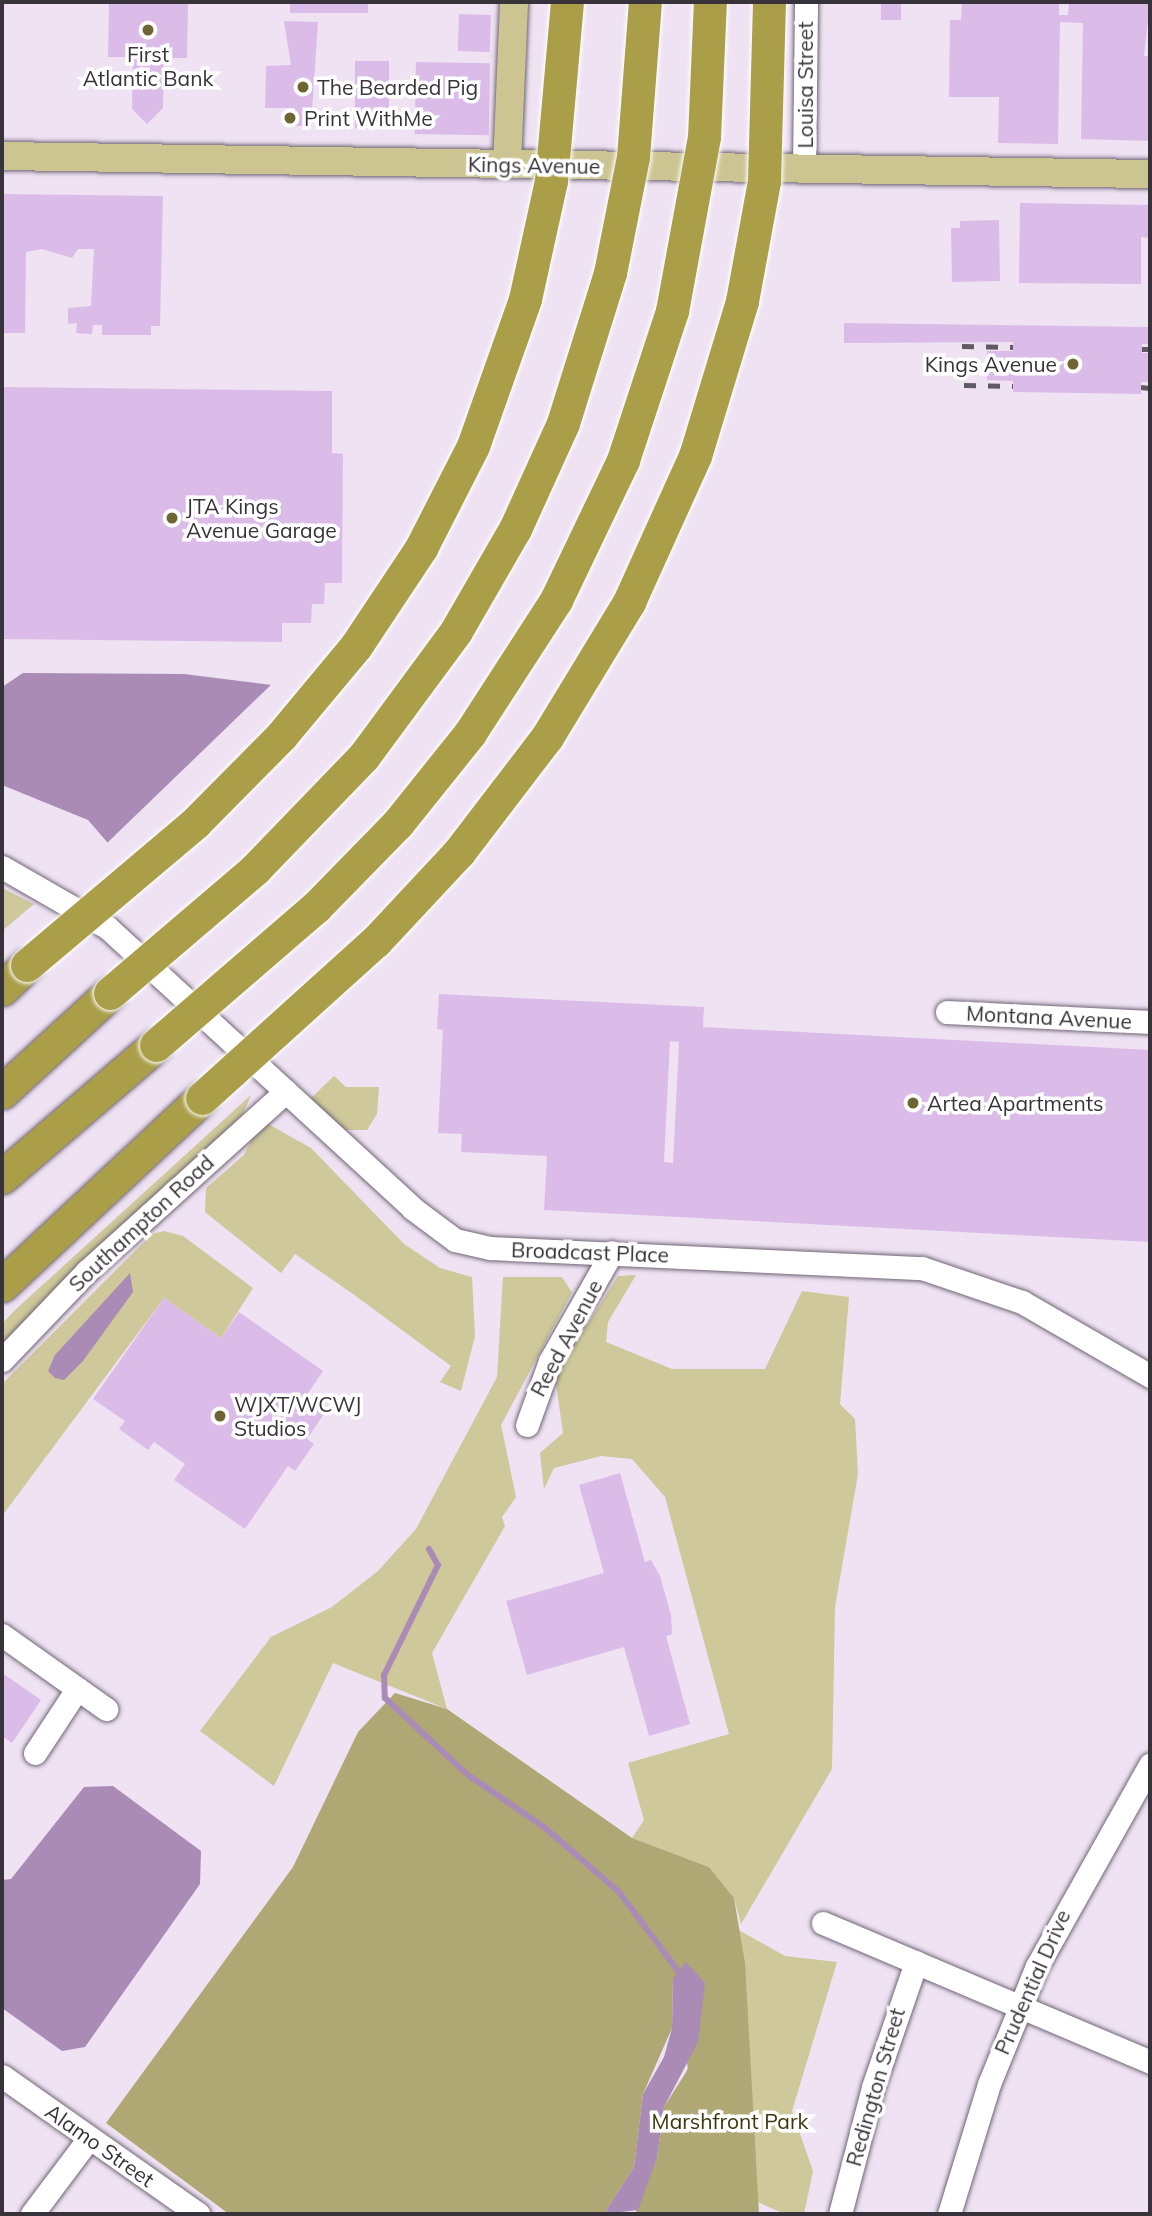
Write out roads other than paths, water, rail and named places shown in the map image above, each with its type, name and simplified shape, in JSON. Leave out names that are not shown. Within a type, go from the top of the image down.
[{"type":"highway","points":[[2,988],[196,821],[281,736],[356,646],[421,548],[473,446],[525,299],[554,155],[567,2]]},
{"type":"highway","points":[[2,1091],[110,993],[245,877],[337,786],[419,685],[495,566],[548,460],[600,312],[634,157],[645,2]]},
{"type":"highway","points":[[2,1177],[316,907],[398,823],[470,733],[556,600],[623,460],[672,312],[700,171],[709,2]]},
{"type":"highway","points":[[2,1284],[202,1098],[367,950],[459,852],[547,737],[629,602],[695,456],[742,301],[764,181],[769,2]]},
{"type":"main road","points":[[507,164],[514,2]]},
{"type":"main road","name":"Kings Avenue","points":[[2,156],[1150,174]]},
{"type":"street","name":"Louisa Street","points":[[804,169],[806,2]]},
{"type":"street","name":"Broadcast Place","points":[[2,867],[66,899],[120,939],[286,1091],[455,1240],[491,1248],[879,1264],[944,1273],[1022,1302],[1150,1377]]},
{"type":"street","name":"Montana Avenue","points":[[947,1012],[1150,1022]]},
{"type":"street","name":"Southampton Road","points":[[2,1360],[88,1271],[286,1091]]},
{"type":"street","name":"Reed Avenue","points":[[527,1425],[550,1360],[612,1252]]},
{"type":"street","points":[[2,1635],[106,1709]]},
{"type":"street","points":[[35,1753],[77,1689]]},
{"type":"street","name":"Prudential Drive","points":[[949,2214],[1020,2006],[1071,1896],[1150,1765]]},
{"type":"street","points":[[823,1923],[1150,2062]]},
{"type":"street","name":"Redington Street","points":[[840,2214],[869,2098],[916,1962]]},
{"type":"street","name":"Alamo Street","points":[[2,2076],[198,2214]]},
{"type":"street","points":[[32,2214],[89,2138]]},
{"type":"waterway","points":[[429,1549],[438,1565],[384,1675],[385,1698],[468,1775],[544,1827],[619,1892],[681,1975]]},
{"type":"railway","points":[[962,346],[1013,347]]},
{"type":"railway","points":[[1142,349],[1150,349]]},
{"type":"railway","points":[[964,385],[1013,386]]},
{"type":"railway","points":[[1141,387],[1150,388]]},
{"type":"place","name":"First Atlantic Bank","points":[[148,30]]},
{"type":"place","name":"The Bearded Pig","points":[[303,87]]},
{"type":"place","name":"Print WithMe","points":[[290,118]]},
{"type":"place","name":"Kings Avenue","points":[[1073,364]]},
{"type":"place","name":"JTA Kings Avenue Garage","points":[[172,518]]},
{"type":"place","name":"Artea Apartments","points":[[913,1103]]},
{"type":"place","name":"WJXT/WCWJ Studios","points":[[220,1416]]},
{"type":"park label","name":"Marshfront Park","points":[[730,2121]]}]
